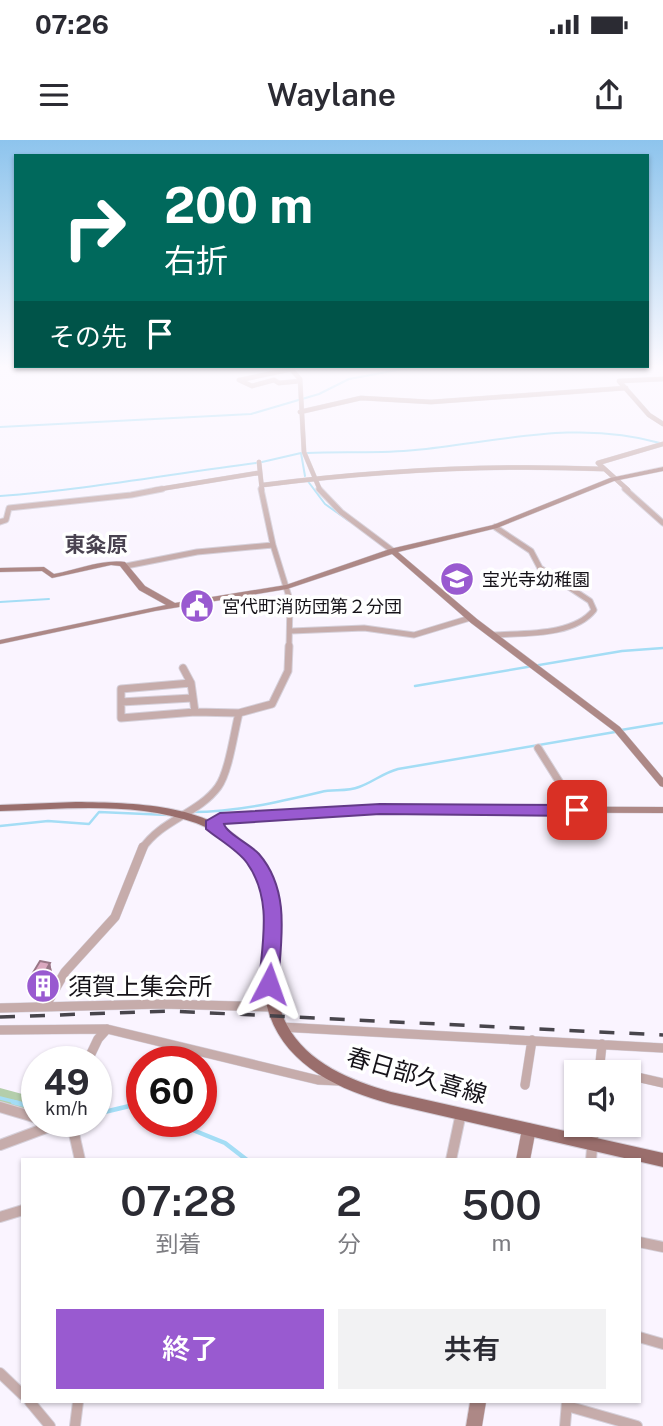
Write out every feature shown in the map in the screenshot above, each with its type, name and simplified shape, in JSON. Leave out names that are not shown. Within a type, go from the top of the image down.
[{"type":"main road","name":"春日部久喜線","points":[[0,808],[131,806],[184,815],[211,825],[253,858],[270,890],[274,906],[269,984],[272,1007],[281,1027],[309,1060],[341,1081],[461,1113],[663,1160]]},
{"type":"street","points":[[302,425],[310,477],[323,496],[341,512],[372,532],[494,635],[617,729],[663,784]]},
{"type":"street","points":[[663,444],[598,463],[612,479],[655,512],[663,523]]},
{"type":"street","points":[[191,683],[121,689],[121,718],[195,712],[239,713],[262,709],[278,698],[288,671],[291,631],[287,587],[273,545],[258,472],[259,462]]},
{"type":"street","points":[[262,485],[373,471],[528,466],[603,470]]},
{"type":"street","points":[[0,642],[174,606],[287,587],[393,551],[495,527],[612,479],[663,469]]},
{"type":"street","points":[[0,522],[6,520],[9,508],[131,495],[199,480],[258,472]]},
{"type":"street","points":[[655,512],[663,510]]},
{"type":"street","points":[[494,635],[570,626],[587,619],[594,610],[590,601],[540,568],[531,551],[495,527]]},
{"type":"street","points":[[0,570],[39,569],[59,575],[111,563],[126,566],[197,552],[273,545]]},
{"type":"street","points":[[126,566],[142,588],[174,606]]},
{"type":"street","points":[[291,631],[364,628],[414,635],[477,620]]},
{"type":"street","points":[[183,668],[191,683],[195,712]]},
{"type":"street","points":[[121,702],[192,698]]},
{"type":"street","points":[[46,1004],[62,976],[88,952],[114,919],[127,895],[144,845],[160,830],[213,794],[220,784],[239,713]]},
{"type":"street","points":[[538,748],[577,810]]},
{"type":"street","points":[[211,825],[232,816],[380,809],[663,810]]},
{"type":"street","points":[[0,1008],[46,1004],[272,1007]]},
{"type":"street","points":[[281,1027],[663,1048]]},
{"type":"street","points":[[0,1030],[107,1028],[318,1080],[341,1081]]},
{"type":"street","points":[[95,1046],[107,1028]]},
{"type":"street","points":[[525,1085],[532,1040]]},
{"type":"street","points":[[600,1060],[602,1044]]},
{"type":"street","points":[[641,1078],[663,1083]]},
{"type":"street","points":[[0,1107],[21,1113]]},
{"type":"street","points":[[451,1158],[461,1113]]},
{"type":"street","points":[[523,1158],[529,1129]]},
{"type":"street","points":[[0,1145],[21,1137]]},
{"type":"street","points":[[76,1137],[80,1158]]},
{"type":"street","points":[[591,1158],[593,1137]]},
{"type":"street","points":[[0,1217],[21,1211]]},
{"type":"street","points":[[641,1242],[663,1247]]},
{"type":"street","points":[[641,1338],[663,1344]]},
{"type":"street","points":[[0,1373],[21,1393]]},
{"type":"street","points":[[31,1403],[50,1426]]},
{"type":"street","points":[[75,1426],[78,1403]]},
{"type":"street","points":[[474,1426],[478,1403]]},
{"type":"street","points":[[565,1426],[567,1404],[637,1426]]},
{"type":"green space","points":[[0,1088],[21,1094],[21,1110],[0,1104]]},
{"type":"building","points":[[40,961],[50,963],[39,983],[28,981]]},
{"type":"waterway","points":[[0,427],[38,425]]},
{"type":"waterway","points":[[307,453],[402,451],[538,434],[568,433],[629,436],[660,443]]},
{"type":"waterway","points":[[262,462],[301,453],[305,476]]},
{"type":"waterway","points":[[0,496],[96,486],[256,463]]},
{"type":"waterway","points":[[307,480],[325,504],[349,521]]},
{"type":"waterway","points":[[0,602],[49,599]]},
{"type":"waterway","points":[[415,686],[622,651],[663,648]]},
{"type":"waterway","points":[[621,730],[663,723]]},
{"type":"waterway","points":[[192,812],[241,808],[326,791],[350,789],[398,769],[615,732]]},
{"type":"waterway","points":[[0,826],[48,821],[89,824],[99,812],[168,815]]},
{"type":"waterway","points":[[0,1098],[20,1103]]},
{"type":"waterway","points":[[13,1102],[21,1104]]},
{"type":"waterway","points":[[112,1110],[126,1107]]},
{"type":"waterway","points":[[210,1137],[225,1143],[244,1158]]},
{"type":"railway","points":[[0,1017],[171,1011],[663,1035]]},
{"type":"place","name":"宝光寺幼稚園","points":[[457,579]]},
{"type":"place","name":"宮代町消防団第２分団","points":[[197,606]]},
{"type":"place","name":"須賀上集会所","points":[[43,986]]},
{"type":"district","name":"東粂原","points":[[96,544]]},
{"type":"route","points":[[269,984],[274,906],[270,890],[253,858],[242,846],[211,825],[220,819],[247,815],[380,809],[577,810]]}]
